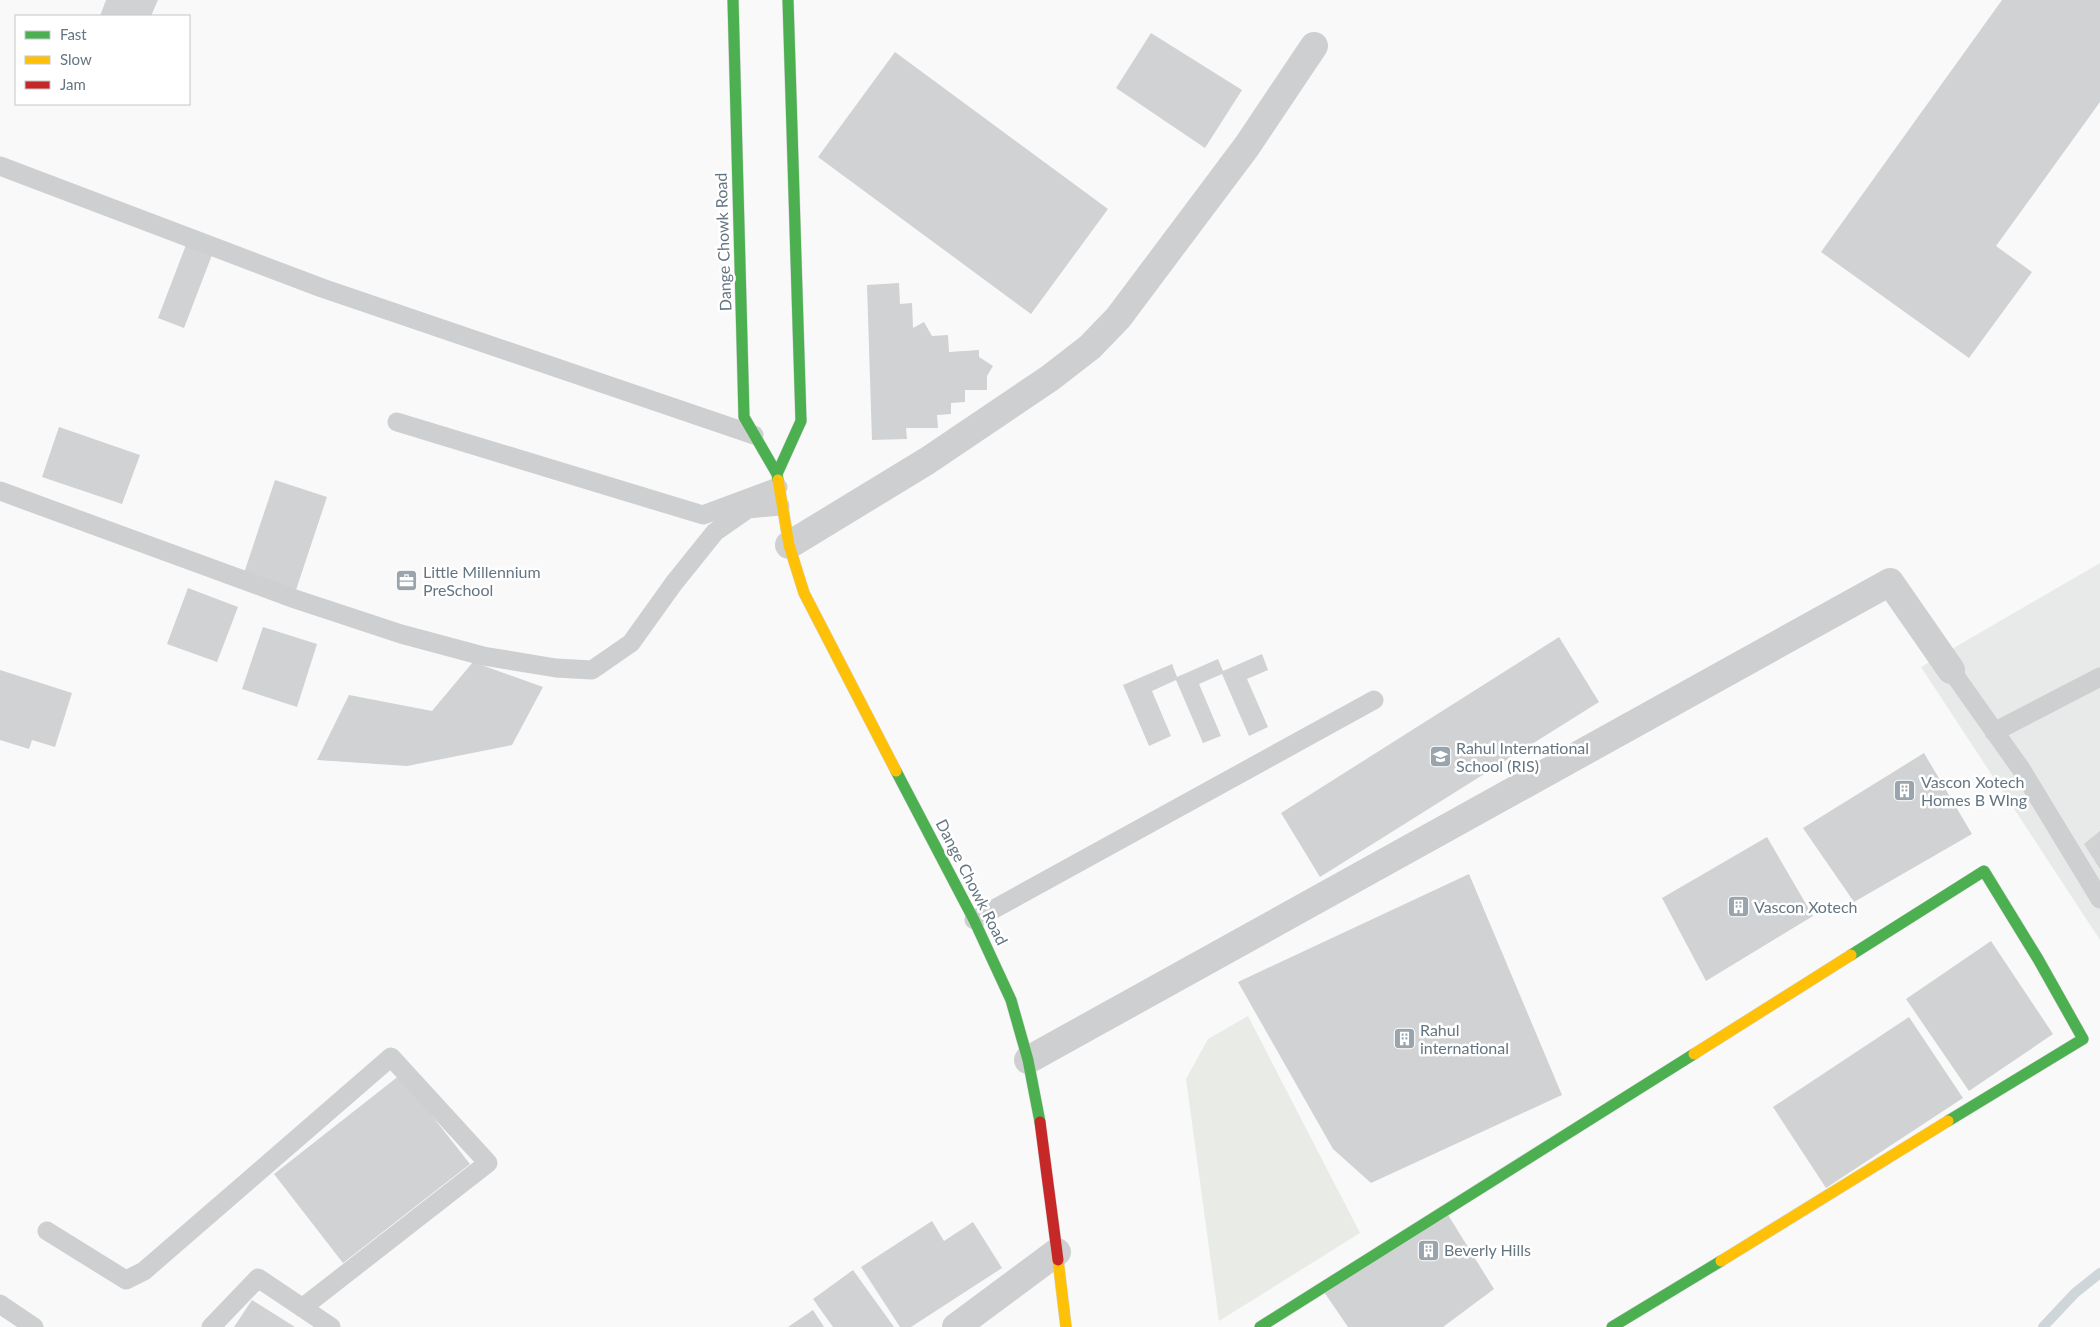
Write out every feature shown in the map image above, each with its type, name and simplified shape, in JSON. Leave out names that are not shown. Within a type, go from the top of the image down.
[{"type":"main road","name":"Dange Chowk Road","points":[[733,0],[744,417],[777,480],[780,506],[789,545],[804,593],[974,920],[1011,1000],[1028,1060],[1042,1132],[1066,1327]]},
{"type":"main road","points":[[777,480],[801,421],[788,0]]},
{"type":"main road","points":[[1260,1327],[1984,871],[2038,959],[2082,1039],[1612,1327]]},
{"type":"street","points":[[789,545],[927,461],[1050,378],[1090,347],[1118,318],[1247,146],[1314,46]]},
{"type":"street","points":[[1028,1060],[1890,582],[1951,670]]},
{"type":"street","points":[[956,1327],[1057,1252]]},
{"type":"lane","points":[[0,166],[322,288],[754,435]]},
{"type":"lane","points":[[398,422],[703,515],[777,480]]},
{"type":"lane","points":[[0,491],[295,599],[401,634],[482,656],[556,668],[592,670],[631,643],[674,583],[715,532],[748,509],[780,506]]},
{"type":"lane","points":[[1951,670],[2021,769],[2100,899]]},
{"type":"lane","points":[[1994,732],[2100,677]]},
{"type":"lane","points":[[974,920],[1374,700]]},
{"type":"lane","points":[[47,1231],[126,1280],[144,1271],[391,1057],[488,1163],[302,1308]]},
{"type":"lane","points":[[211,1327],[258,1278],[331,1327]]},
{"type":"lane","points":[[0,1304],[34,1327]]},
{"type":"shaded area","points":[[2100,563],[2100,940],[1921,667]]},
{"type":"shaded area","points":[[1248,1016],[1360,1233],[1219,1321],[1186,1079],[1208,1039]]},
{"type":"building","points":[[106,0],[158,0],[151,15],[100,15]]},
{"type":"building","points":[[2002,0],[2100,0],[2100,102],[1996,246],[2032,272],[1969,358],[1821,252]]},
{"type":"building","points":[[1151,33],[1242,90],[1205,148],[1116,88]]},
{"type":"building","points":[[895,52],[1108,209],[1031,314],[818,157]]},
{"type":"building","points":[[186,245],[212,255],[184,328],[158,318]]},
{"type":"building","points":[[899,283],[900,304],[912,303],[913,328],[924,322],[932,336],[948,335],[949,352],[979,350],[979,357],[993,366],[987,376],[987,390],[965,390],[965,402],[951,403],[951,414],[937,415],[938,428],[906,428],[907,439],[872,440],[867,285]]},
{"type":"building","points":[[59,427],[140,455],[122,504],[42,477]]},
{"type":"building","points":[[275,480],[327,497],[296,590],[244,573]]},
{"type":"building","points":[[188,588],[238,607],[217,662],[167,644]]},
{"type":"building","points":[[263,627],[317,644],[297,707],[242,689]]},
{"type":"building","name":"Rahul International School (RIS)","points":[[1559,637],[1599,702],[1320,877],[1281,813]]},
{"type":"building","points":[[1262,654],[1268,670],[1247,679],[1268,727],[1249,736],[1222,674],[1199,684],[1221,736],[1203,743],[1176,680],[1152,691],[1171,736],[1149,746],[1123,685],[1172,664],[1177,677],[1218,659],[1223,671]]},
{"type":"building","points":[[473,662],[543,687],[512,745],[407,766],[317,760],[349,695],[432,711]]},
{"type":"building","points":[[0,670],[72,693],[55,747],[32,740],[29,749],[0,740]]},
{"type":"building","name":"Vascon Xotech Homes B WIng","points":[[1924,753],[1972,834],[1854,902],[1803,828]]},
{"type":"building","points":[[2100,831],[2100,869],[2084,844]]},
{"type":"building","name":"Vascon Xotech","points":[[1767,837],[1813,916],[1706,981],[1662,898]]},
{"type":"building","name":"Rahul international","points":[[1469,874],[1562,1095],[1371,1183],[1333,1149],[1238,982]]},
{"type":"building","points":[[1991,941],[2053,1034],[1969,1091],[1906,999]]},
{"type":"building","points":[[1909,1017],[1963,1098],[1826,1188],[1773,1107]]},
{"type":"building","points":[[400,1075],[470,1164],[343,1263],[274,1174]]},
{"type":"building","name":"Beverly Hills","points":[[1445,1210],[1494,1289],[1443,1327],[1348,1327],[1324,1292]]},
{"type":"building","points":[[932,1221],[944,1241],[973,1222],[1002,1268],[911,1327],[900,1327],[861,1267]]},
{"type":"building","points":[[853,1270],[894,1327],[833,1327],[813,1299]]},
{"type":"building","points":[[252,1300],[295,1327],[234,1327]]},
{"type":"building","points":[[813,1310],[824,1327],[788,1327]]},
{"type":"waterway","points":[[2043,1327],[2075,1293],[2100,1273]]},
{"type":"traffic: fast","points":[[733,0],[744,417],[777,474],[778,480]]},
{"type":"traffic: fast","points":[[777,474],[801,421],[788,0]]},
{"type":"traffic: fast","points":[[896,771],[974,920],[1011,1000],[1028,1060],[1040,1122]]},
{"type":"traffic: fast","points":[[1851,955],[1984,871],[2038,959],[2083,1039],[1948,1121]]},
{"type":"traffic: fast","points":[[1260,1327],[1694,1054]]},
{"type":"traffic: fast","points":[[1612,1327],[1721,1261]]},
{"type":"traffic: slow","points":[[778,480],[789,545],[804,593],[896,771]]},
{"type":"traffic: slow","points":[[1694,1054],[1851,955]]},
{"type":"traffic: slow","points":[[1721,1261],[1948,1121]]},
{"type":"traffic: slow","points":[[1058,1260],[1066,1327]]},
{"type":"traffic: jam","points":[[1040,1122],[1058,1260]]},
{"type":"place","name":"Little Millennium PreSchool","points":[[407,581]]},
{"type":"place","name":"Rahul International School (RIS)","points":[[1440,757]]},
{"type":"place","name":"Vascon Xotech Homes B WIng","points":[[1905,791]]},
{"type":"place","name":"Vascon Xotech","points":[[1738,907]]},
{"type":"place","name":"Rahul international","points":[[1404,1039]]},
{"type":"place","name":"Beverly Hills","points":[[1428,1250]]}]
